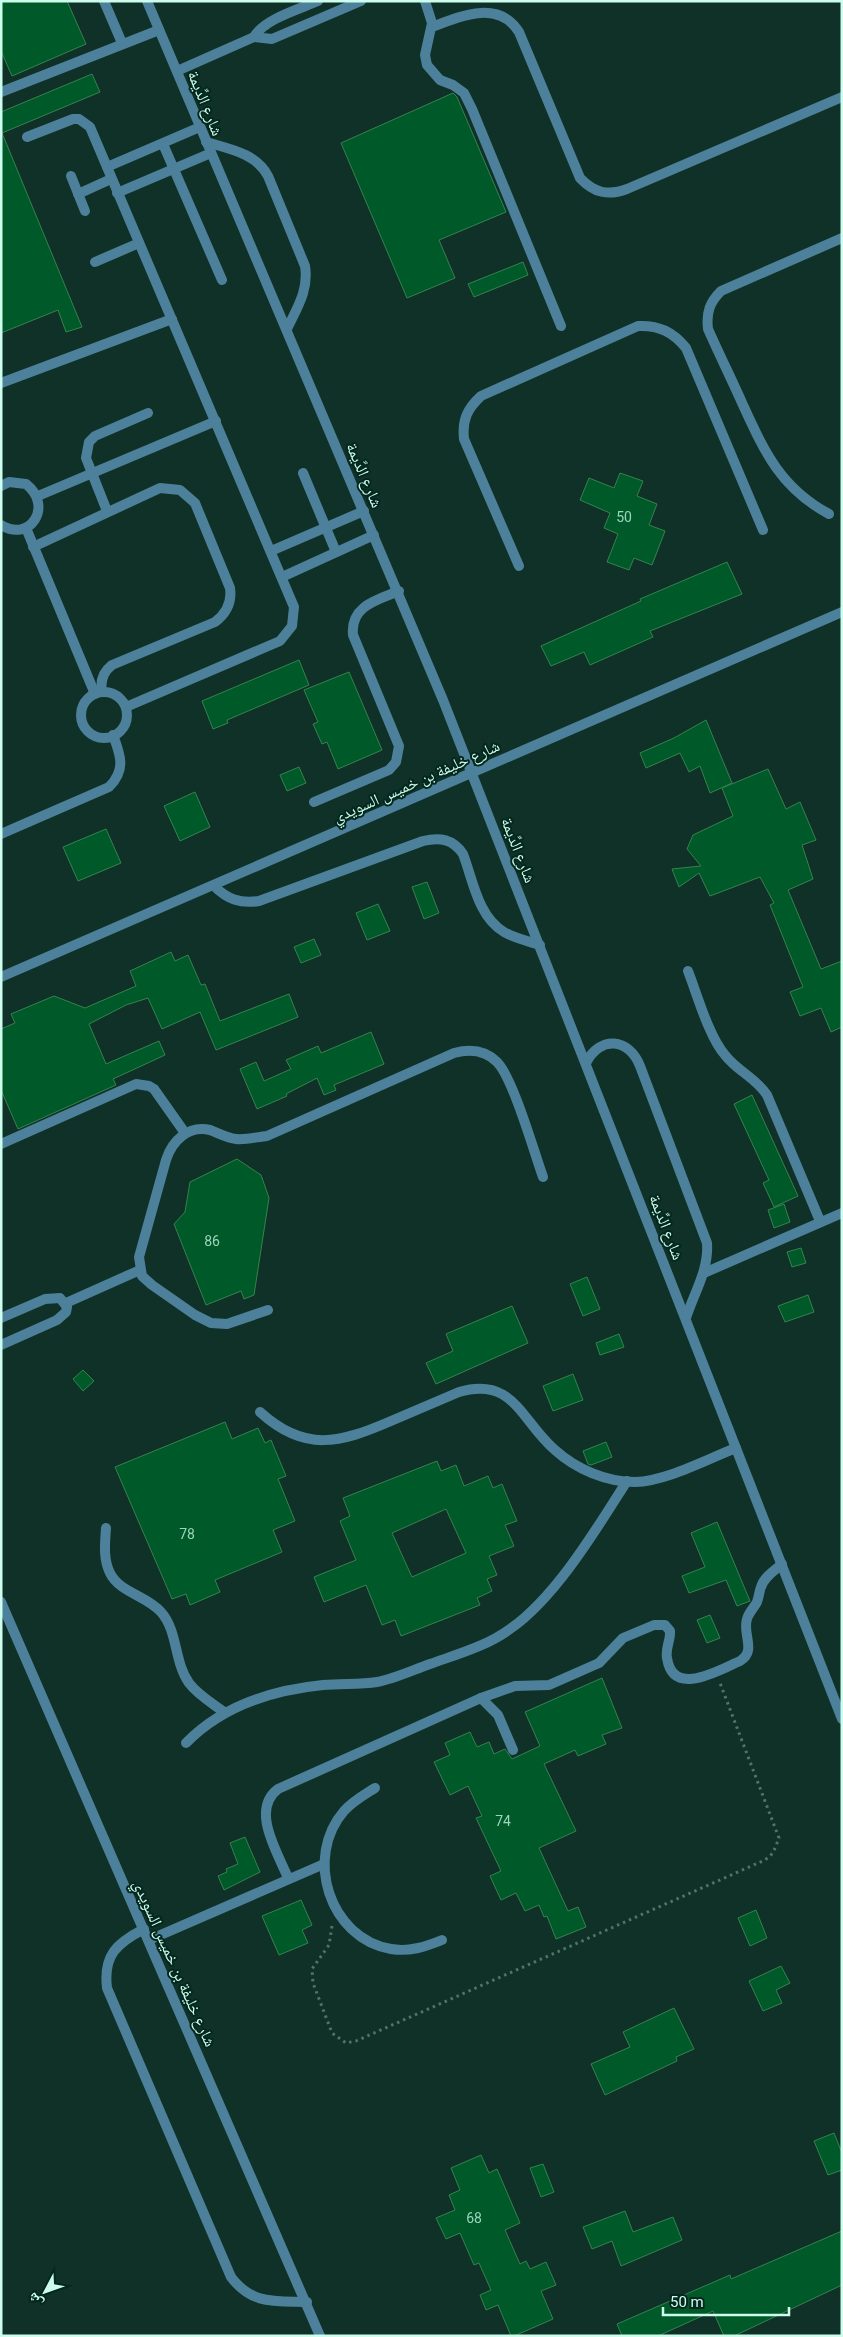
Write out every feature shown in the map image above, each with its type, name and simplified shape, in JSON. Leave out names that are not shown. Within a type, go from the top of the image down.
[{"type":"street","points":[[104,1],[122,44]]},
{"type":"street","name":"شارع الدِّيمة","points":[[147,1],[399,591],[473,772],[842,1718]]},
{"type":"street","points":[[177,71],[254,37],[266,24],[318,1]]},
{"type":"street","points":[[254,37],[272,39],[361,1]]},
{"type":"street","points":[[425,1],[431,15],[432,27],[426,56],[427,65],[440,80],[453,85],[464,93],[561,326]]},
{"type":"street","points":[[432,27],[479,8],[499,10],[508,15],[519,32],[580,178],[596,191],[607,194],[627,189],[842,97]]},
{"type":"street","points":[[1,92],[159,30]]},
{"type":"street","points":[[27,137],[67,121],[79,119],[90,127],[294,606],[295,616],[287,634],[280,640],[126,707]]},
{"type":"street","points":[[107,167],[200,127]]},
{"type":"street","points":[[206,142],[249,156],[261,164],[268,176],[307,274],[305,291],[287,329]]},
{"type":"street","points":[[163,144],[222,280]]},
{"type":"street","points":[[117,193],[211,153]]},
{"type":"street","points":[[71,176],[86,211]]},
{"type":"street","points":[[78,194],[112,179]]},
{"type":"street","points":[[830,514],[798,494],[785,481],[767,454],[708,328],[707,318],[714,298],[721,291],[842,238]]},
{"type":"street","points":[[95,262],[139,243]]},
{"type":"street","points":[[1,383],[172,319]]},
{"type":"street","points":[[519,566],[464,439],[463,427],[466,415],[472,404],[481,396],[638,326],[650,326],[665,330],[679,339],[686,348],[763,530]]},
{"type":"street","points":[[107,511],[86,458],[89,442],[96,436],[148,413]]},
{"type":"street","points":[[38,496],[216,421]]},
{"type":"street","points":[[303,473],[336,552]]},
{"type":"street","points":[[1,486],[9,482],[26,484],[38,496],[38,514],[26,528],[11,529],[1,525]]},
{"type":"street","points":[[33,547],[160,488],[175,489],[189,495],[200,512],[228,580],[231,596],[226,611],[215,622],[112,665],[107,669],[99,693],[84,703],[82,717],[83,724],[87,730],[100,737],[113,735],[119,732],[126,721],[126,707],[116,696],[99,693]]},
{"type":"street","points":[[271,551],[364,511]]},
{"type":"street","points":[[26,528],[99,693]]},
{"type":"street","points":[[282,577],[374,535]]},
{"type":"street","points":[[314,802],[389,770],[396,762],[399,746],[354,635],[353,628],[360,609],[399,591]]},
{"type":"street","name":"شارع خليفة بن خميس السويدي","points":[[1,977],[842,612]]},
{"type":"street","points":[[1,834],[109,787],[117,779],[121,764],[121,756],[113,735]]},
{"type":"street","points":[[214,886],[225,896],[239,902],[259,901],[423,842],[446,840],[459,848],[463,854],[483,910],[489,919],[504,932],[540,945]]},
{"type":"street","points":[[688,971],[724,1055],[755,1079],[767,1095],[820,1221]]},
{"type":"street","points":[[586,1062],[590,1054],[605,1044],[623,1045],[637,1057],[704,1231],[708,1254],[704,1273],[686,1318]]},
{"type":"street","points":[[268,1310],[227,1324],[211,1323],[195,1315],[152,1285],[140,1270],[139,1257],[170,1149],[176,1140],[185,1133],[207,1130],[235,1139],[267,1136],[454,1053],[476,1051],[491,1057],[503,1069],[543,1177]]},
{"type":"street","points":[[1,1144],[136,1084],[149,1086],[154,1089],[185,1133]]},
{"type":"street","points":[[704,1273],[842,1213]]},
{"type":"street","points":[[66,1304],[140,1270]]},
{"type":"street","points":[[1,1318],[50,1298],[60,1298],[66,1304],[66,1312],[57,1320],[1,1345]]},
{"type":"street","points":[[260,1412],[276,1426],[293,1436],[313,1441],[333,1441],[359,1435],[459,1392],[472,1388],[486,1388],[500,1392],[512,1400],[554,1450],[569,1460],[595,1474],[615,1480],[628,1481],[657,1478],[736,1448]]},
{"type":"street","points":[[186,1742],[224,1712],[254,1700],[302,1688],[378,1682],[486,1644],[510,1630],[535,1608],[591,1538],[628,1481]]},
{"type":"street","points":[[106,1528],[105,1556],[111,1575],[118,1584],[150,1602],[162,1613],[188,1682],[198,1693],[224,1712]]},
{"type":"street","points":[[288,1878],[265,1818],[267,1802],[273,1792],[481,1698],[515,1686],[549,1685],[587,1670],[604,1659],[623,1638],[658,1624],[665,1625],[670,1630],[667,1660],[676,1675],[688,1680],[694,1679],[740,1661],[748,1655],[749,1645],[745,1630],[747,1619],[757,1602],[764,1580],[782,1564]]},
{"type":"street","name":"شارع خليفة بن خميس السويدي","points":[[1,1602],[307,2302],[320,2336]]},
{"type":"street","points":[[481,1698],[498,1714],[514,1750]]},
{"type":"street","points":[[375,1788],[358,1798],[344,1811],[333,1827],[326,1845],[324,1864],[327,1889],[334,1906],[344,1922],[357,1934],[381,1946],[408,1950],[426,1947],[442,1940]]},
{"type":"street","points":[[149,1940],[324,1864]]},
{"type":"street","points":[[144,1929],[122,1941],[114,1951],[108,1962],[107,1988],[223,2258],[238,2285],[254,2297],[263,2300],[307,2302]]},
{"type":"path","points":[[334,1906],[329,1945],[312,1969],[313,1982],[332,2033],[346,2043],[356,2042],[765,1860],[773,1853],[780,1838],[715,1671]]},
{"type":"building","points":[[1,1],[67,1],[86,44],[12,76],[1,51]]},
{"type":"building","points":[[92,74],[100,92],[2,133],[82,327],[66,332],[58,310],[1,333],[1,112]]},
{"type":"building","points":[[453,93],[457,97],[506,212],[439,240],[455,278],[407,298],[341,143]]},
{"type":"building","points":[[523,262],[528,275],[474,297],[468,284]]},
{"type":"building","points":[[620,473],[643,481],[637,496],[657,504],[649,525],[665,531],[652,565],[634,558],[629,570],[607,562],[618,534],[604,528],[610,513],[580,500],[589,478],[614,488]]},
{"type":"building","points":[[727,562],[742,594],[650,631],[653,637],[590,665],[584,652],[551,666],[541,646],[641,601],[640,599]]},
{"type":"building","points":[[299,660],[309,685],[227,720],[228,723],[213,729],[202,701]]},
{"type":"building","points":[[349,672],[382,750],[338,769],[327,742],[322,744],[313,724],[318,722],[304,690]]},
{"type":"building","points":[[706,720],[732,783],[710,793],[700,766],[689,772],[680,753],[646,768],[640,753],[674,738]]},
{"type":"building","points":[[299,767],[306,783],[287,791],[280,775]]},
{"type":"building","points":[[768,769],[786,809],[800,802],[816,840],[802,845],[813,879],[788,890],[821,969],[842,961],[842,1027],[831,1032],[821,1008],[800,1016],[790,992],[803,987],[770,905],[774,903],[760,877],[710,896],[699,873],[679,887],[672,869],[701,866],[687,849],[693,835],[733,816],[722,788]]},
{"type":"building","points":[[195,792],[210,827],[180,841],[164,806]]},
{"type":"building","points":[[106,829],[121,863],[78,881],[63,847]]},
{"type":"building","points":[[427,882],[439,913],[424,919],[412,887]]},
{"type":"building","points":[[378,904],[390,931],[367,940],[356,913]]},
{"type":"building","points":[[314,939],[321,955],[301,963],[294,947]]},
{"type":"building","points":[[171,952],[175,961],[188,955],[201,985],[205,984],[220,1021],[289,994],[298,1017],[216,1050],[200,1012],[162,1029],[148,998],[126,1005],[89,1024],[106,1064],[159,1041],[165,1055],[113,1079],[116,1085],[18,1129],[1,1090],[1,1029],[15,1023],[11,1014],[54,996],[85,1008],[136,986],[130,971]]},
{"type":"building","points":[[371,1032],[384,1064],[334,1085],[336,1090],[324,1095],[317,1078],[286,1094],[287,1096],[257,1109],[240,1069],[256,1062],[264,1081],[291,1069],[286,1060],[318,1046],[321,1053]]},
{"type":"building","points":[[752,1095],[798,1196],[774,1207],[763,1183],[769,1180],[734,1104]]},
{"type":"building","points":[[237,1159],[261,1175],[269,1198],[254,1295],[244,1299],[241,1291],[206,1305],[174,1224],[185,1212],[190,1182]]},
{"type":"building","points":[[784,1204],[790,1222],[774,1228],[768,1210]]},
{"type":"building","points":[[801,1248],[806,1263],[792,1267],[787,1252]]},
{"type":"building","points":[[587,1277],[600,1309],[583,1316],[570,1284]]},
{"type":"building","points":[[808,1295],[814,1312],[785,1322],[778,1306]]},
{"type":"building","points":[[512,1306],[528,1343],[436,1384],[426,1363],[453,1351],[446,1334]]},
{"type":"building","points":[[619,1334],[624,1347],[600,1355],[596,1343]]},
{"type":"building","points":[[83,1370],[94,1381],[83,1391],[73,1379]]},
{"type":"building","points":[[573,1374],[583,1400],[553,1411],[543,1386]]},
{"type":"building","points":[[225,1422],[232,1439],[258,1428],[265,1443],[271,1440],[286,1476],[278,1479],[295,1521],[273,1530],[282,1552],[215,1580],[220,1592],[190,1605],[186,1594],[172,1599],[115,1467]]},
{"type":"building","points":[[606,1442],[612,1457],[591,1465],[588,1464],[583,1451]]},
{"type":"building","points":[[437,1461],[441,1471],[456,1465],[464,1486],[488,1476],[493,1488],[502,1484],[517,1521],[505,1525],[514,1546],[489,1556],[497,1575],[487,1579],[492,1591],[477,1598],[480,1605],[401,1636],[395,1620],[382,1625],[366,1585],[324,1602],[314,1577],[356,1560],[340,1521],[350,1516],[343,1498]],"holes":[[[446,1509],[466,1553],[412,1577],[392,1533]]]},
{"type":"building","points":[[717,1522],[750,1601],[737,1606],[726,1580],[689,1593],[682,1576],[705,1567],[691,1533]]},
{"type":"building","points":[[710,1615],[720,1638],[707,1643],[697,1620]]},
{"type":"building","points":[[602,1678],[622,1728],[602,1735],[606,1744],[578,1756],[575,1750],[544,1764],[576,1831],[539,1848],[568,1911],[578,1907],[586,1927],[556,1939],[547,1916],[544,1917],[539,1905],[525,1911],[516,1893],[501,1900],[490,1876],[501,1871],[476,1818],[482,1816],[468,1786],[450,1795],[434,1762],[450,1755],[445,1743],[470,1732],[477,1747],[489,1742],[494,1754],[505,1749],[512,1759],[540,1746],[525,1712]]},
{"type":"building","points":[[245,1837],[260,1872],[224,1890],[218,1876],[227,1872],[226,1869],[238,1864],[230,1843]]},
{"type":"building","points":[[301,1900],[312,1925],[302,1930],[308,1943],[279,1955],[262,1916]]},
{"type":"building","points":[[756,1910],[767,1938],[750,1946],[738,1918]]},
{"type":"building","points":[[781,1966],[790,1983],[776,1990],[782,2003],[763,2011],[749,1981]]},
{"type":"building","points":[[674,2008],[694,2049],[676,2057],[677,2061],[605,2095],[591,2064],[630,2047],[623,2032]]},
{"type":"building","points":[[834,2133],[842,2153],[842,2170],[828,2175],[814,2141]]},
{"type":"building","points":[[481,2155],[489,2173],[497,2169],[520,2223],[505,2230],[520,2264],[526,2261],[530,2269],[546,2262],[556,2285],[541,2291],[553,2319],[514,2336],[511,2336],[498,2305],[486,2310],[480,2295],[491,2290],[479,2263],[474,2265],[460,2233],[446,2239],[436,2218],[455,2210],[449,2195],[460,2190],[451,2168]]},
{"type":"building","points":[[543,2164],[554,2192],[541,2197],[530,2168]]},
{"type":"building","points":[[625,2211],[633,2232],[673,2217],[682,2240],[621,2266],[612,2241],[592,2249],[583,2227]]},
{"type":"building","points":[[842,2231],[842,2285],[734,2336],[724,2336],[713,2311],[658,2336],[622,2336],[617,2324],[730,2275],[731,2279]]}]
